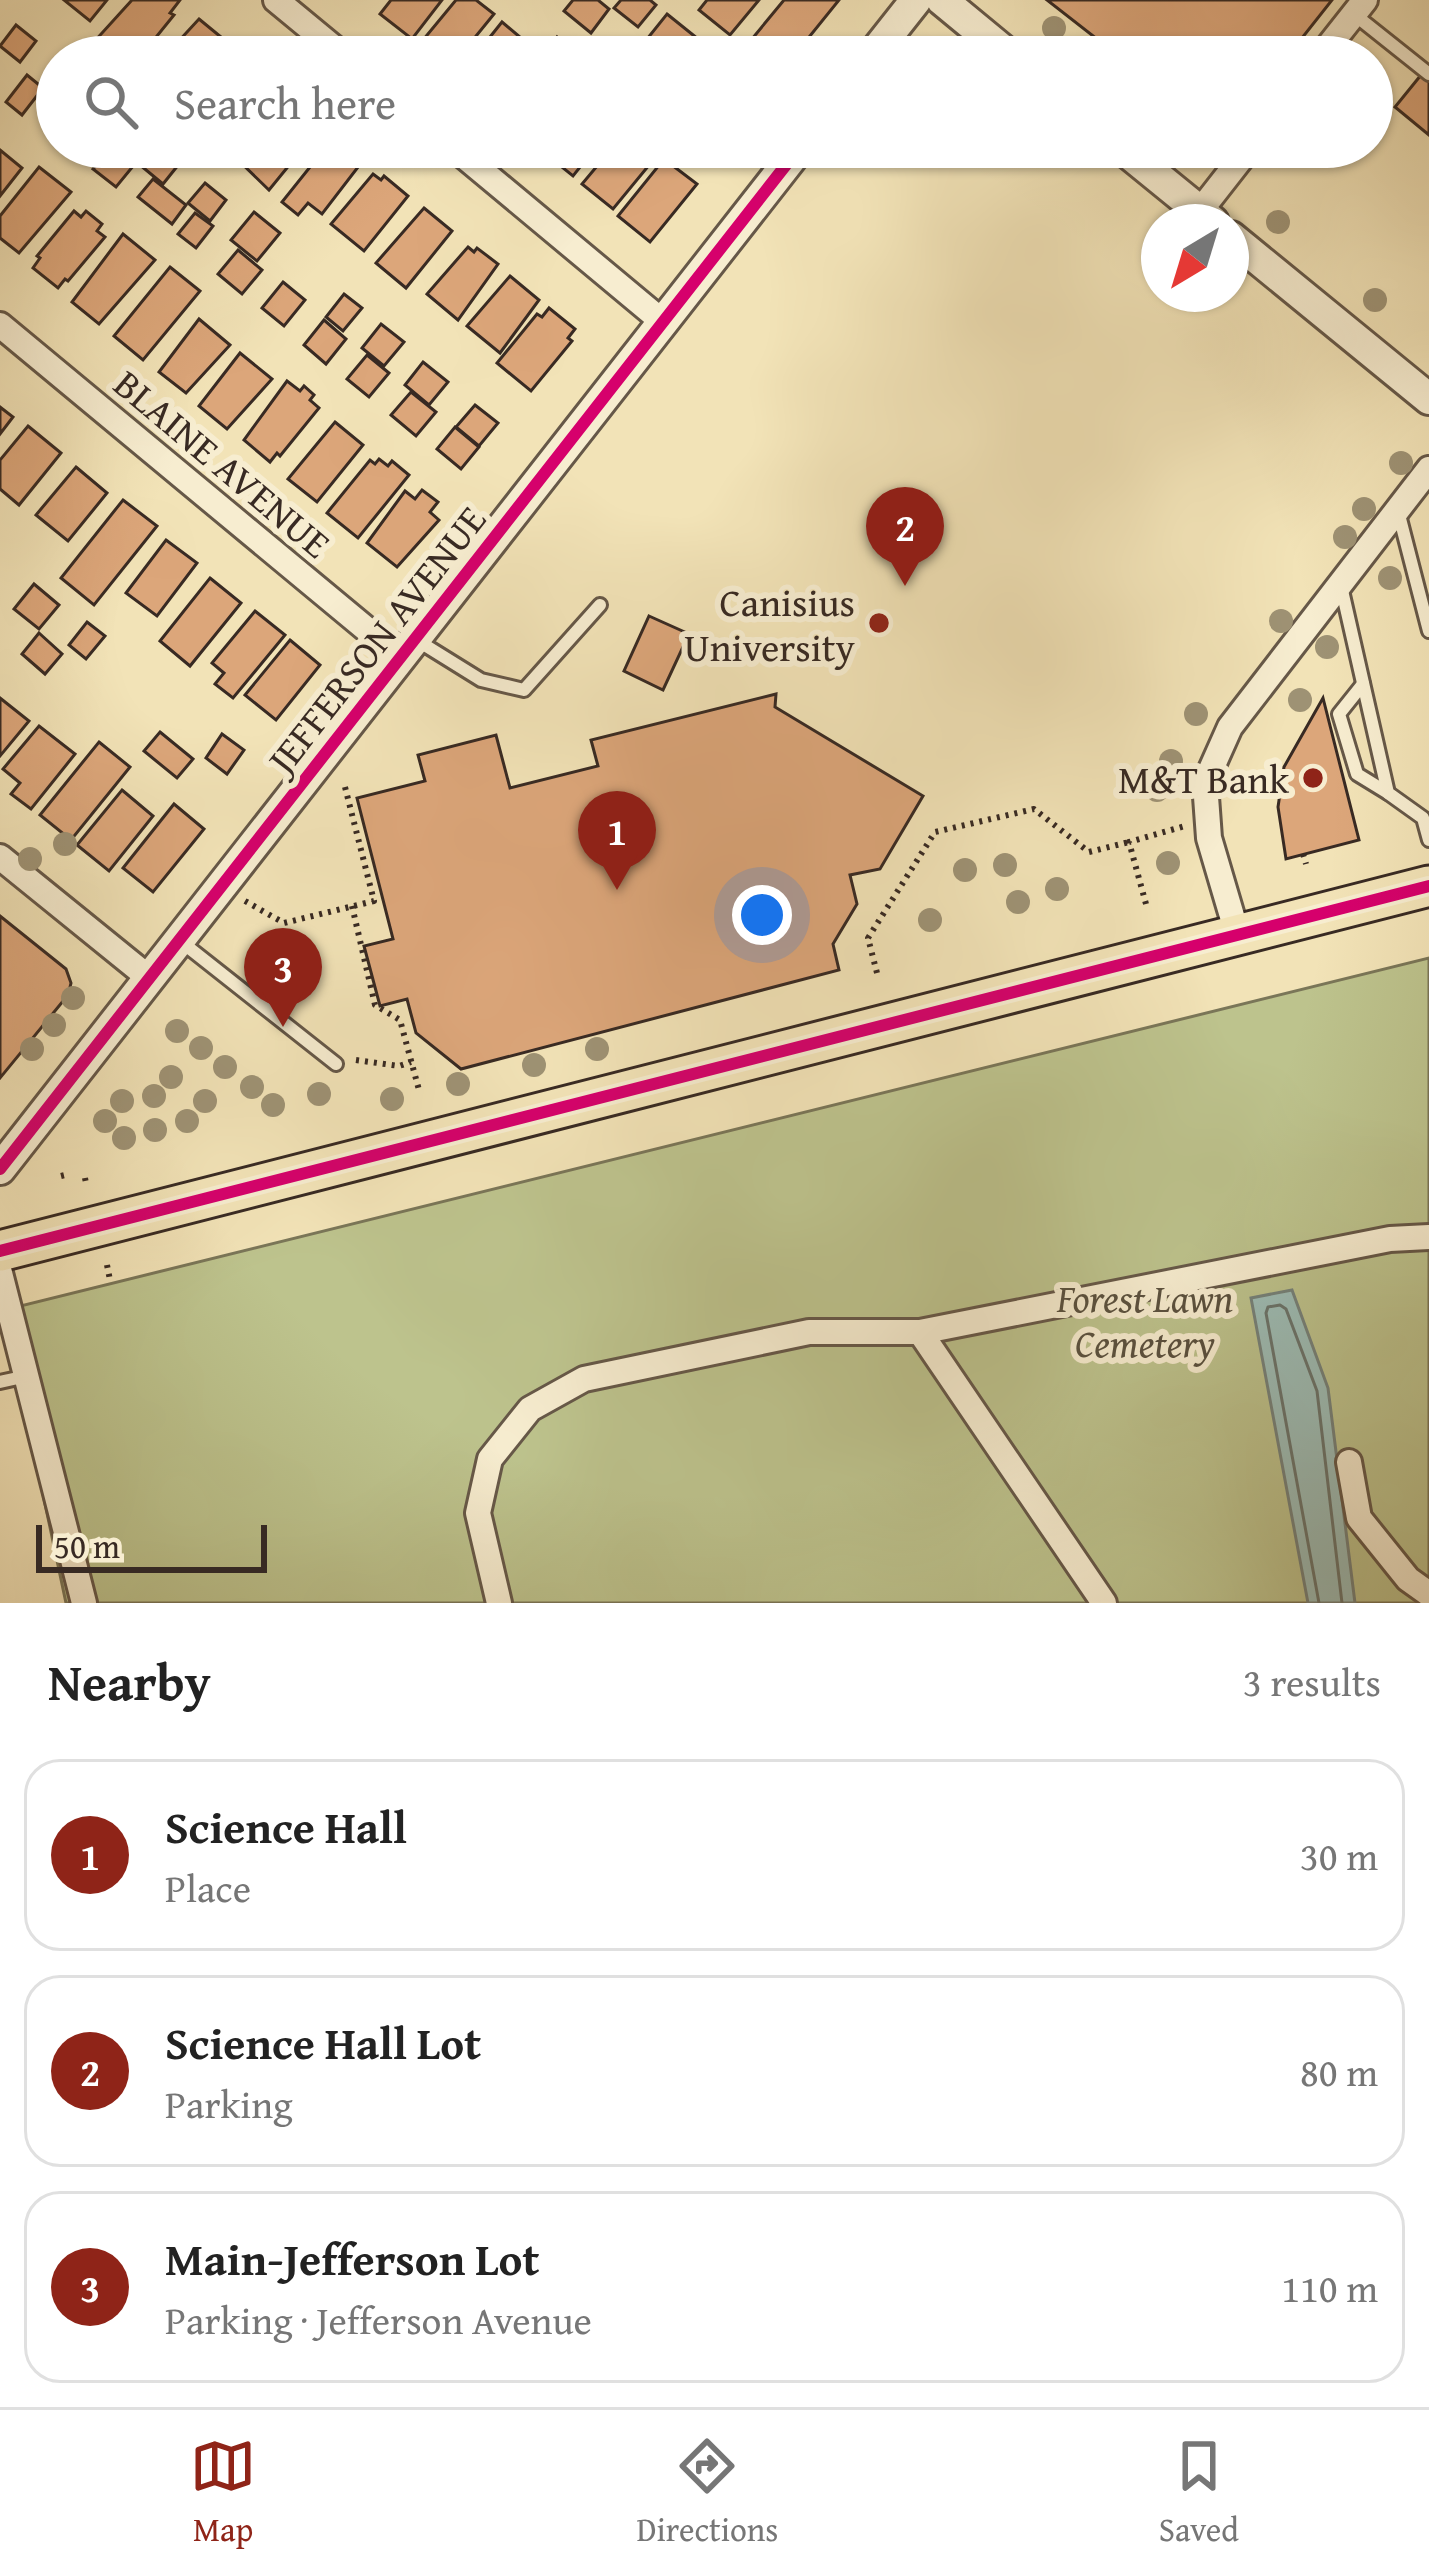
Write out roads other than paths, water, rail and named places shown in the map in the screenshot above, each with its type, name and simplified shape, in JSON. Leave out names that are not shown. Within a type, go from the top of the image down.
[{"type":"main road","points":[[0,1251],[1429,886]]},
{"type":"street","points":[[277,0],[320,36]]},
{"type":"street","points":[[888,36],[916,0]]},
{"type":"street","points":[[941,0],[985,36]]},
{"type":"street","points":[[1337,36],[1360,7]]},
{"type":"street","points":[[478,168],[663,322]]},
{"type":"street","name":"JEFFERSON AVENUE","points":[[0,1169],[784,168]]},
{"type":"street","points":[[1147,168],[1191,204]]},
{"type":"street","points":[[1214,204],[1237,168]]},
{"type":"street","points":[[1249,252],[1429,399]]},
{"type":"street","name":"BLAINE AVENUE","points":[[0,325],[407,647]]},
{"type":"street","points":[[1238,933],[1208,821],[1205,783],[1230,727],[1429,469]]},
{"type":"street","points":[[0,857],[148,977]]},
{"type":"street","points":[[499,1603],[478,1513],[490,1459],[530,1408],[584,1379],[809,1332],[920,1332],[1348,1247],[1429,1237]]},
{"type":"street","points":[[0,1273],[85,1603]]},
{"type":"street","points":[[920,1332],[1103,1603]]},
{"type":"street","points":[[1349,1462],[1358,1518],[1408,1580],[1429,1594]]},
{"type":"lane","points":[[1360,7],[1390,36]]},
{"type":"lane","points":[[1393,39],[1429,74]]},
{"type":"lane","points":[[1398,510],[1429,632]]},
{"type":"lane","points":[[1340,585],[1388,793]]},
{"type":"lane","points":[[407,647],[482,680],[524,690],[600,605]]},
{"type":"lane","points":[[1364,684],[1339,714],[1357,773],[1426,813],[1429,840]]},
{"type":"lane","points":[[178,939],[336,1064]]},
{"type":"lane","points":[[0,1382],[28,1376]]},
{"type":"water","points":[[1292,1290],[1328,1388],[1355,1603],[1308,1603],[1251,1298]]},
{"type":"place","name":"Science Hall Lot","points":[[905,586]]},
{"type":"place","name":"Canisius University","points":[[879,623]]},
{"type":"place","name":"M&T Bank","points":[[1313,778]]},
{"type":"place","name":"Science Hall","points":[[617,890]]},
{"type":"place","name":"Main-Jefferson Lot","points":[[283,1027]]},
{"type":"park label","name":"Forest Lawn Cemetery","points":[[1145,1320]]}]
